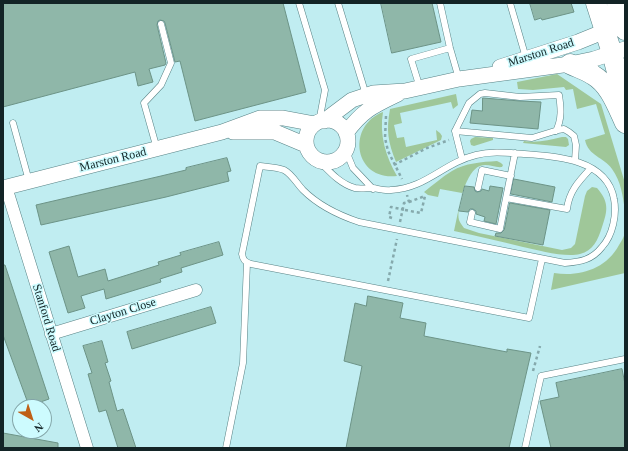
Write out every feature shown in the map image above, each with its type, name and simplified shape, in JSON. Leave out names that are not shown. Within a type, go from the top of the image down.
[{"type":"highway","points":[[596,3],[620,27]]},
{"type":"highway","points":[[617,3],[620,27],[619,51],[625,103]]},
{"type":"highway","points":[[570,64],[600,80],[610,91],[625,123]]},
{"type":"street","name":"Marston Road","points":[[222,132],[275,132],[306,145],[307,133],[320,122],[352,100],[373,92],[405,91],[459,79],[578,42],[620,27]]},
{"type":"street","name":"Marston Road","points":[[459,79],[570,64],[594,59],[619,51]]},
{"type":"street","name":"Marston Road","points":[[4,187],[222,132],[260,118],[283,118],[320,122],[331,121],[337,123],[343,128],[346,134],[356,119],[370,107],[405,91]]},
{"type":"street","points":[[306,145],[308,152],[312,157],[319,161],[325,162],[337,160],[346,151],[348,139],[346,134]]},
{"type":"street","name":"Stanford Road","points":[[4,187],[87,448]]},
{"type":"street","name":"Clayton Close","points":[[51,334],[196,290]]},
{"type":"lane","points":[[299,3],[325,90],[320,122]]},
{"type":"lane","points":[[338,3],[366,95]]},
{"type":"lane","points":[[440,3],[450,48],[459,79]]},
{"type":"lane","points":[[510,3],[526,58]]},
{"type":"lane","points":[[157,149],[144,103],[161,85],[171,63],[161,24]]},
{"type":"lane","points":[[420,88],[411,59],[450,48]]},
{"type":"lane","points":[[462,159],[456,134],[469,103],[480,94],[485,93],[520,97],[559,95],[561,118],[556,131]]},
{"type":"lane","points":[[13,122],[29,181]]},
{"type":"lane","points":[[456,134],[532,138],[564,129],[574,136],[576,145],[575,161]]},
{"type":"lane","points":[[346,151],[353,168],[373,188]]},
{"type":"lane","points":[[319,161],[342,182],[355,188],[390,190],[417,185],[451,164],[476,154],[494,152],[566,158],[591,168],[602,176],[610,185],[615,206],[614,220],[603,247],[594,255],[580,262],[565,263],[359,222],[340,216],[327,209],[304,191],[288,173],[283,170],[260,166],[242,254],[242,258],[247,263],[529,318],[542,259]]},
{"type":"lane","points":[[472,213],[470,222],[500,228],[515,153]]},
{"type":"lane","points":[[506,198],[567,209],[568,201],[573,188],[591,168]]},
{"type":"lane","points":[[478,188],[482,170],[511,176]]},
{"type":"lane","points":[[226,448],[243,363],[247,263]]},
{"type":"lane","points":[[525,448],[541,376],[625,359]]},
{"type":"path","points":[[386,114],[385,138],[388,151],[405,188],[409,202]]},
{"type":"path","points":[[394,165],[456,134]]},
{"type":"path","points":[[386,291],[401,220],[404,203],[425,196],[421,213],[405,210],[401,209],[391,207],[389,217],[401,220]]},
{"type":"green space","points":[[557,74],[601,104],[625,183],[625,211],[618,179],[609,165],[589,150],[585,140],[605,134],[596,104],[577,109],[573,89],[566,90],[564,87],[533,90],[518,89],[517,82]]},
{"type":"green space","points":[[456,94],[458,105],[453,109],[451,102],[400,113],[402,123],[394,125],[397,138],[404,137],[406,147],[437,140],[436,130],[442,136],[441,140],[396,162],[388,136],[390,109]]},
{"type":"green space","points":[[383,112],[382,129],[384,146],[397,176],[383,175],[371,170],[364,162],[360,151],[360,140],[364,129],[371,119]]},
{"type":"green space","points":[[475,137],[493,138],[493,140],[474,146],[471,145],[470,141]]},
{"type":"green space","points":[[566,137],[568,139],[569,145],[566,147],[523,143],[524,141],[539,141]]},
{"type":"green space","points":[[497,161],[503,165],[502,167],[497,167],[485,165],[475,169],[467,181],[460,202],[462,193],[440,189],[438,197],[428,195],[424,192],[457,168],[474,163]]},
{"type":"green space","points":[[592,187],[597,188],[604,198],[606,211],[597,240],[592,248],[585,253],[574,255],[536,250],[454,231],[459,207],[459,221],[464,228],[479,233],[562,250],[571,248],[575,244],[585,196],[587,191]]},
{"type":"green space","points":[[625,230],[625,273],[551,290],[554,273],[573,274],[583,272],[591,270],[607,260],[614,253],[624,236]]},
{"type":"building","points":[[3,3],[283,3],[306,92],[195,121],[180,61],[175,62],[165,23],[164,21],[160,20],[158,21],[157,25],[166,63],[165,65],[149,69],[153,82],[138,86],[135,72],[3,107]]},
{"type":"building","points":[[381,3],[432,3],[441,42],[392,53]]},
{"type":"building","points":[[530,3],[571,3],[574,12],[542,20],[541,18],[535,20]]},
{"type":"building","points":[[483,98],[541,102],[538,129],[470,123],[472,110],[482,111]]},
{"type":"building","points":[[227,158],[231,171],[227,172],[229,181],[166,197],[41,225],[36,205],[186,170],[186,168]]},
{"type":"building","points":[[514,179],[555,187],[552,202],[511,194]]},
{"type":"building","points":[[465,186],[474,187],[475,191],[477,192],[481,191],[482,189],[489,191],[490,186],[503,188],[496,224],[484,221],[485,217],[476,214],[476,211],[473,209],[470,209],[468,212],[459,211]]},
{"type":"building","points":[[510,203],[550,210],[543,245],[495,236],[496,233],[501,233],[504,230]]},
{"type":"building","points":[[219,242],[223,255],[181,268],[182,272],[160,279],[161,282],[106,299],[104,289],[81,296],[85,308],[68,313],[49,252],[69,246],[78,277],[105,269],[108,281],[159,265],[158,262],[181,255],[180,253]]},
{"type":"building","points":[[3,265],[5,265],[49,399],[26,399],[3,335]]},
{"type":"building","points":[[368,296],[403,303],[400,318],[426,323],[424,336],[507,352],[507,349],[531,353],[509,448],[346,448],[362,366],[344,361],[355,303],[366,306]]},
{"type":"building","points":[[211,307],[216,323],[132,349],[127,332]]},
{"type":"building","points":[[102,341],[108,362],[105,363],[111,381],[109,382],[117,411],[123,409],[136,448],[118,448],[106,410],[99,412],[88,374],[92,373],[83,346]]},
{"type":"building","points":[[622,369],[625,384],[625,448],[551,448],[540,401],[559,397],[556,383]]},
{"type":"building","points":[[3,433],[12,435],[12,439],[36,439],[58,443],[58,448],[3,448]]}]
